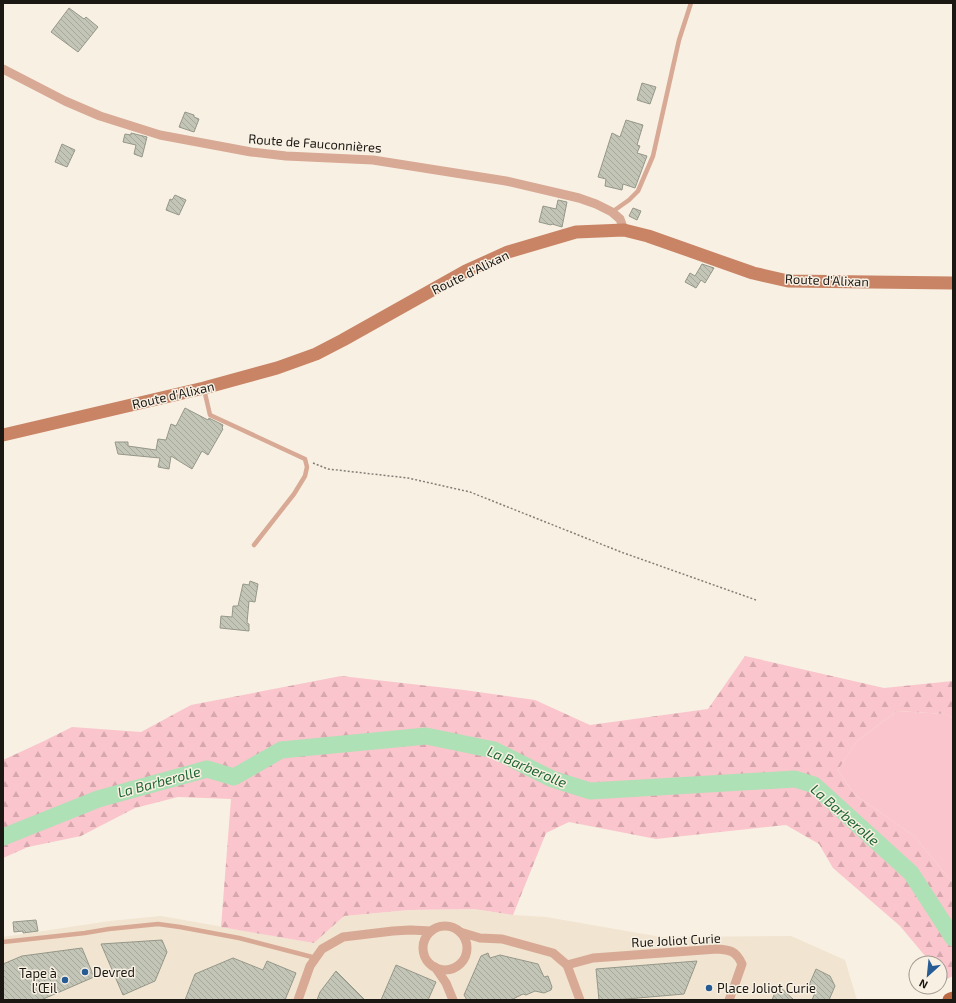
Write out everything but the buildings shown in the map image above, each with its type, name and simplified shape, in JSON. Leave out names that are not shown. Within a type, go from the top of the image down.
[{"type":"street","name":"Route de Fauconnières","points":[[3,69],[65,101],[100,116],[160,135],[251,152],[286,156],[373,160],[506,181],[579,198],[596,204],[612,212],[620,219],[624,230]]},
{"type":"street","name":"Route d'Alixan","points":[[3,435],[204,388],[277,368],[316,354],[344,340],[466,271],[508,252],[576,232],[624,230],[648,236],[753,273],[788,281],[953,283]]},
{"type":"street","points":[[298,1000],[310,966],[322,949],[343,937],[393,931],[431,930],[440,926],[451,927],[460,932],[480,938],[502,939],[553,953],[567,965],[580,1000]]},
{"type":"street","points":[[410,930],[423,946]]},
{"type":"street","points":[[431,930],[424,940],[423,953],[426,959],[430,964],[440,969],[456,966]]},
{"type":"street","points":[[446,983],[456,966],[465,956],[465,940],[460,932]]},
{"type":"street","points":[[466,950],[480,938]]},
{"type":"street","name":"Rue Joliot Curie","points":[[567,965],[593,958],[717,948],[728,950],[738,956],[742,964],[729,1000]]},
{"type":"street","points":[[435,967],[446,983],[453,1000]]},
{"type":"lane","points":[[612,212],[629,200],[638,191],[653,156],[679,40],[691,3]]},
{"type":"lane","points":[[204,388],[210,415],[304,459],[307,467],[306,476],[294,494],[254,545]]},
{"type":"lane","points":[[3,942],[158,924],[239,938],[316,958]]},
{"type":"path","points":[[304,459],[328,469],[408,478],[470,492],[621,552],[756,600]]},
{"type":"shaded area","points":[[474,909],[513,915],[546,917],[661,937],[791,936],[845,960],[857,1000],[3,1000],[3,937],[110,921],[161,916],[314,943],[344,916],[409,910]]},
{"type":"green space","points":[[745,656],[884,688],[953,681],[953,718],[945,714],[897,711],[857,741],[838,770],[854,794],[914,836],[953,883],[953,976],[948,978],[948,955],[924,955],[900,926],[833,868],[819,844],[786,825],[656,839],[569,822],[546,833],[513,915],[474,909],[409,910],[344,916],[314,943],[221,927],[231,799],[178,797],[135,808],[81,836],[28,847],[3,858],[3,760],[72,727],[141,732],[191,705],[341,676],[464,690],[535,700],[590,725],[708,709]]},
{"type":"green space","points":[[897,711],[945,714],[953,718],[953,883],[914,836],[854,794],[838,770],[857,741]]},
{"type":"waterway","name":"La Barberolle","points":[[3,837],[98,799],[207,769],[234,777],[281,750],[426,736],[494,750],[552,779],[590,791],[795,779],[814,785],[911,873],[953,938]]},
{"type":"place","name":"Devred","points":[[85,972]]},
{"type":"place","name":"Tape à l'Œil","points":[[65,980]]},
{"type":"place","name":"Place Joliot Curie","points":[[709,988]]}]
